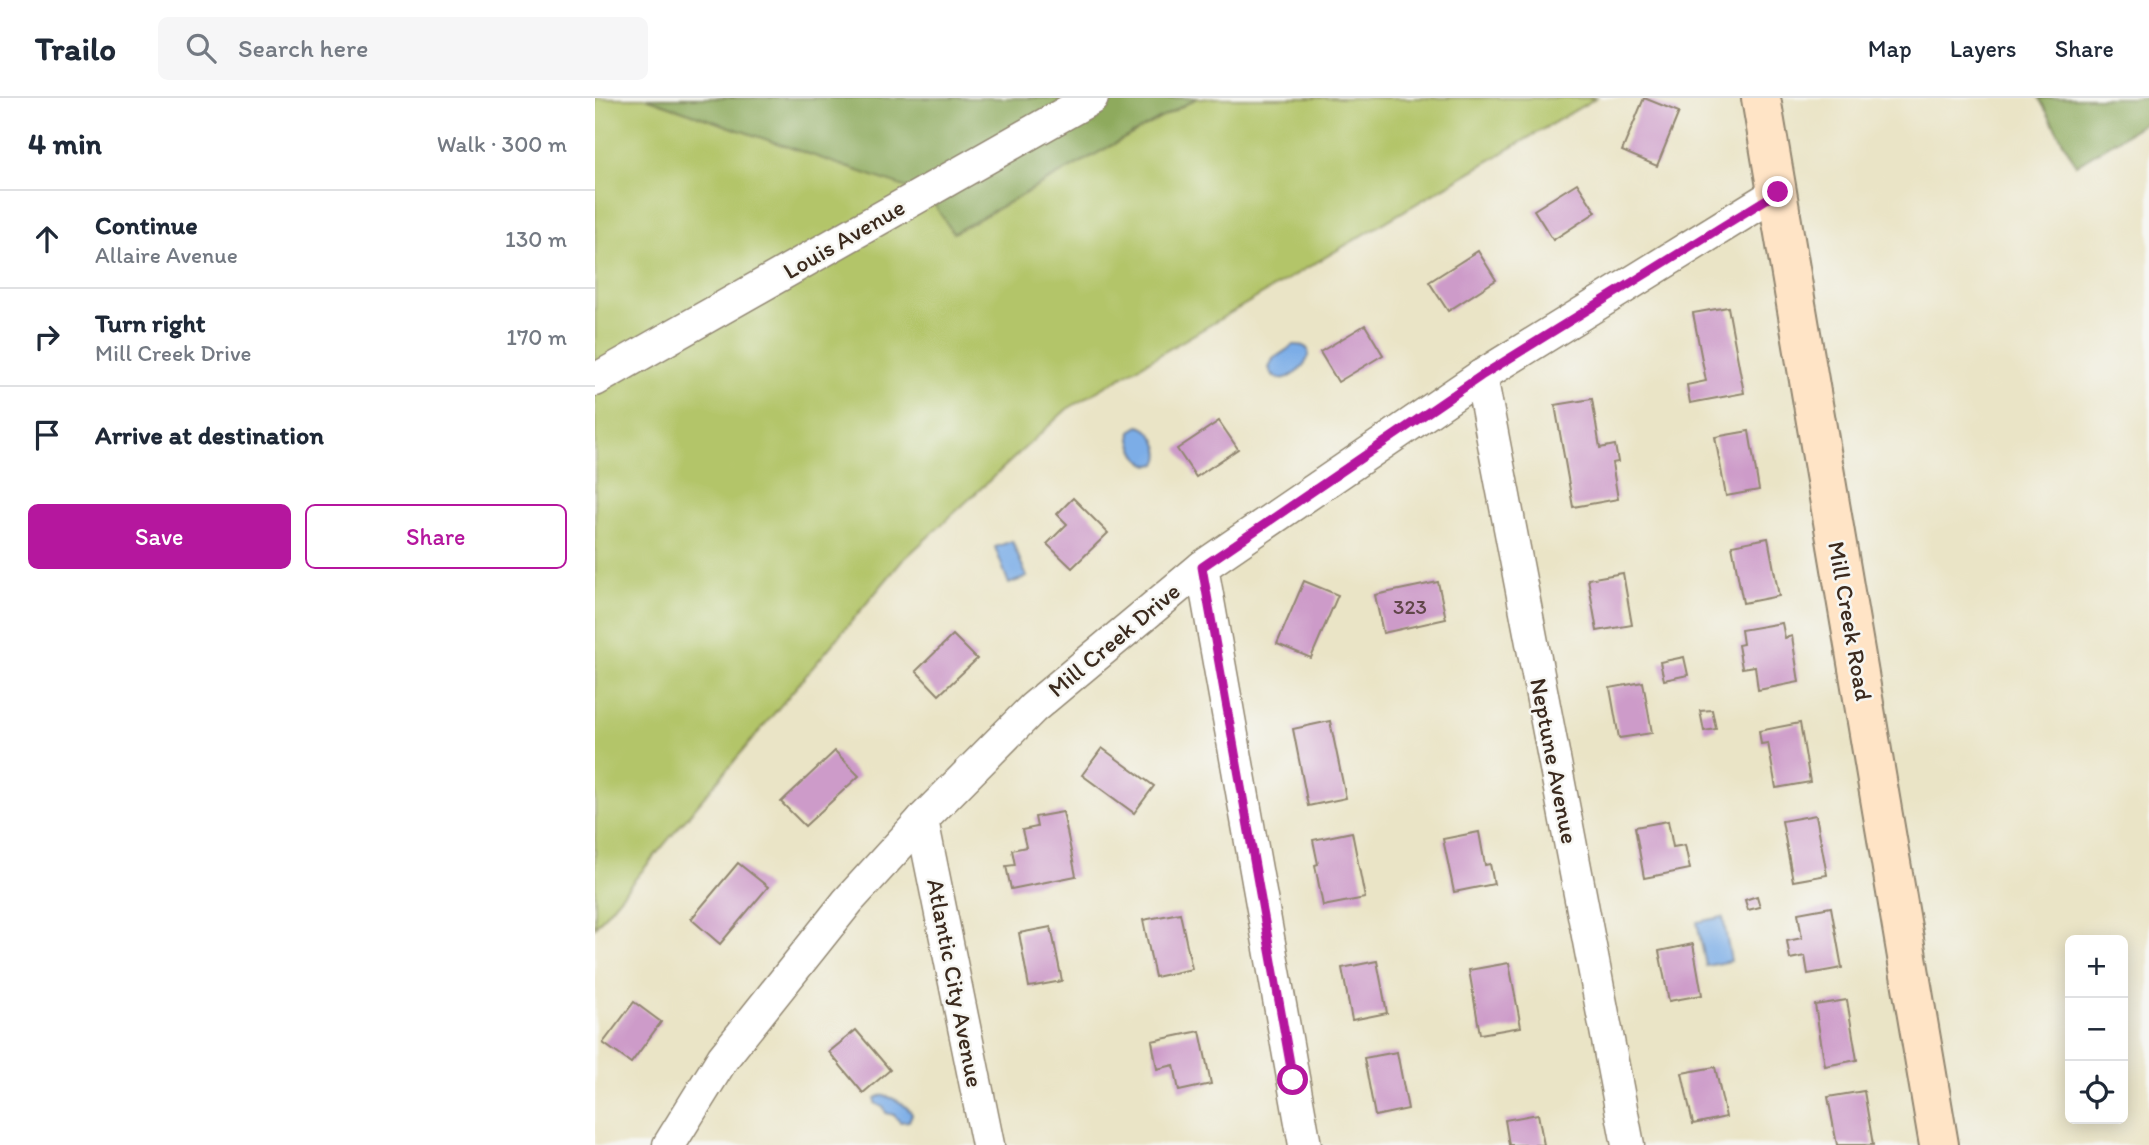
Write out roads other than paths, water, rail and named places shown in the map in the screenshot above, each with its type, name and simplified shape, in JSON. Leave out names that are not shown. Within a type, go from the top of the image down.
[{"type":"street","name":"Louis Avenue","points":[[595,380],[1092,98]]},
{"type":"street","name":"Mill Creek Road","points":[[1761,98],[1939,1145]]},
{"type":"street","name":"Mill Creek Drive","points":[[671,1144],[723,1058],[848,901],[922,820],[1033,708],[1202,567],[1481,376],[1778,192]]},
{"type":"street","name":"Neptune Avenue","points":[[1481,376],[1627,1145]]},
{"type":"street","points":[[1202,567],[1305,1145]]},
{"type":"street","name":"Atlantic City Avenue","points":[[922,820],[988,1145]]},
{"type":"water","points":[[1294,345],[1305,347],[1309,353],[1307,360],[1292,375],[1275,377],[1269,368],[1273,359]]},
{"type":"water","points":[[1139,426],[1149,431],[1159,447],[1157,464],[1145,463],[1134,448],[1131,431]]},
{"type":"water","points":[[1012,541],[1027,577],[1009,584],[995,547]]},
{"type":"water","points":[[1723,917],[1731,961],[1706,966],[1697,922]]},
{"type":"water","points":[[883,1095],[906,1107],[912,1114],[909,1121],[900,1122],[875,1103],[875,1098]]}]
